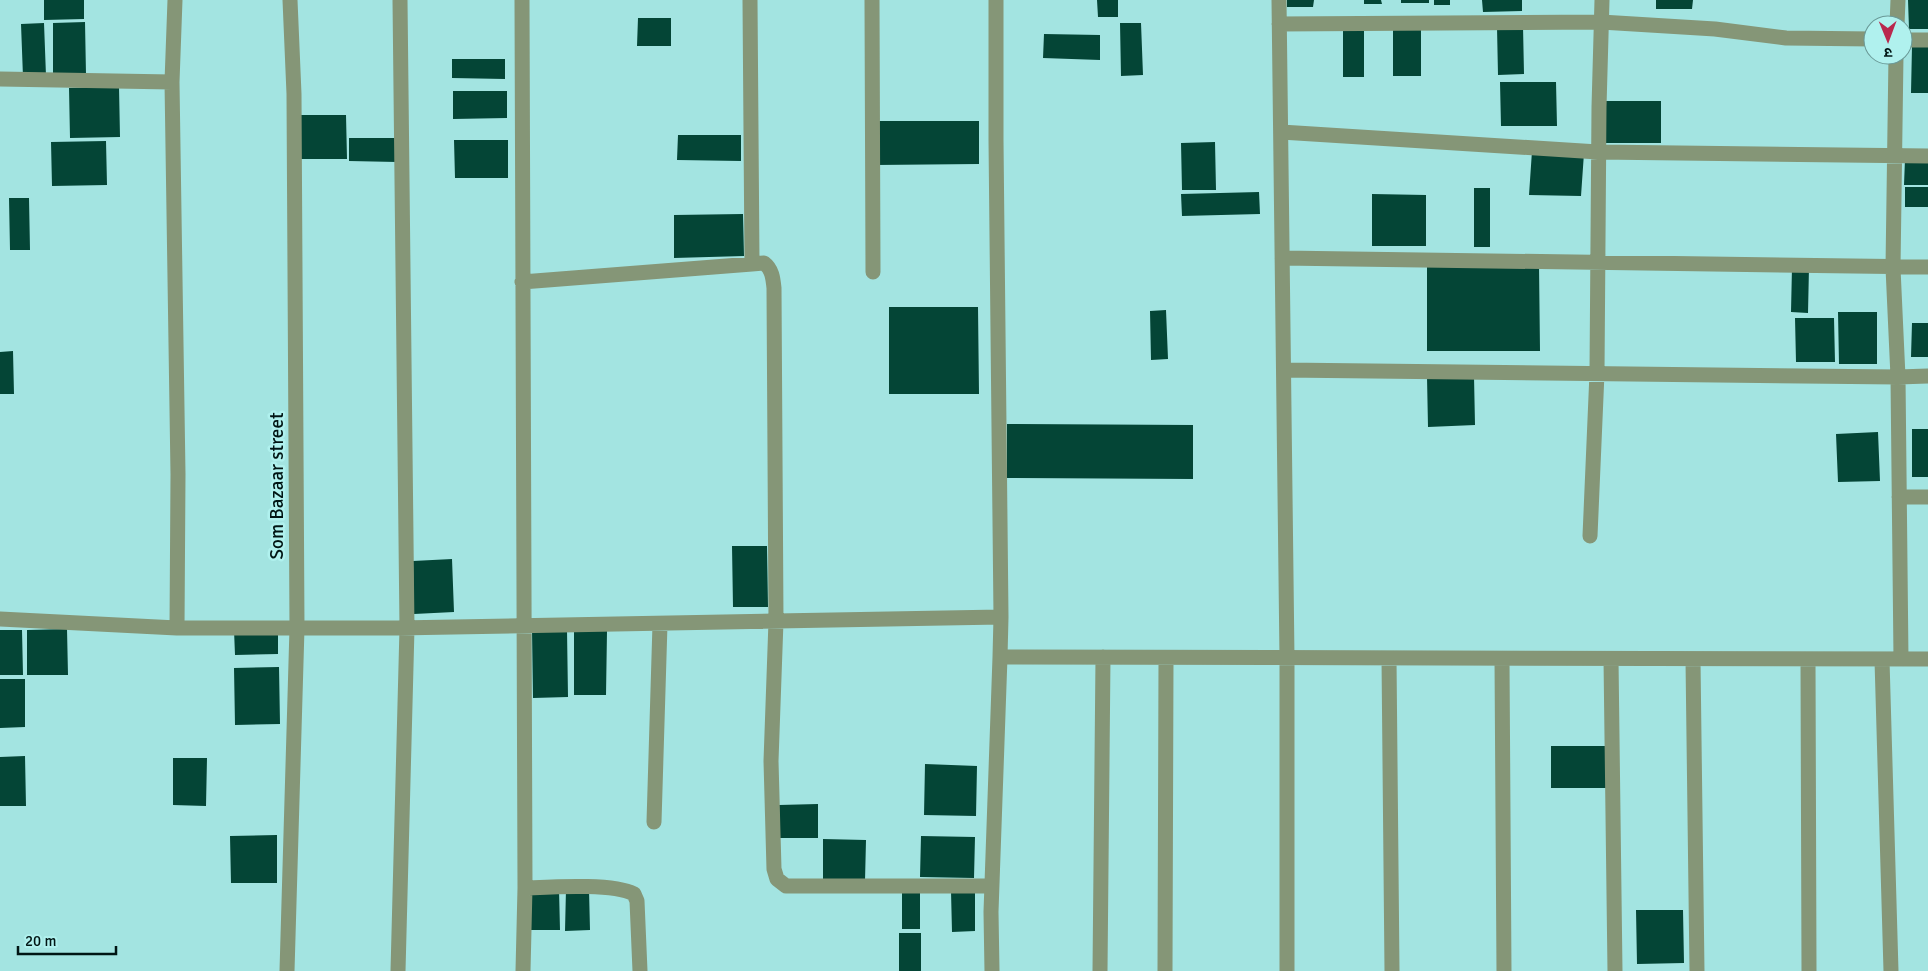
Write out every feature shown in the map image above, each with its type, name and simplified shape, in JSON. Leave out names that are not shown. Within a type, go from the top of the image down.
[{"type":"street","points":[[174,0],[172,82],[178,474],[177,628]]},
{"type":"street","name":"Som Bazaar street","points":[[287,971],[297,628],[294,94],[290,0]]},
{"type":"street","points":[[398,971],[407,628],[400,0]]},
{"type":"street","points":[[522,0],[525,888],[523,971]]},
{"type":"street","points":[[750,0],[752,264]]},
{"type":"street","points":[[872,0],[873,272]]},
{"type":"street","points":[[992,971],[992,886],[1000,657],[996,0]]},
{"type":"street","points":[[1279,0],[1287,658],[1287,971]]},
{"type":"street","points":[[1590,536],[1598,373],[1598,152],[1602,0]]},
{"type":"street","points":[[1897,15],[1898,0]]},
{"type":"street","points":[[1279,24],[1601,22],[1715,29],[1786,38],[1863,39]]},
{"type":"street","points":[[1913,40],[1928,40]]},
{"type":"street","points":[[1896,65],[1893,268],[1898,377],[1901,659]]},
{"type":"street","points":[[0,79],[172,82]]},
{"type":"street","points":[[1280,132],[1598,152],[1928,156]]},
{"type":"street","points":[[1282,258],[1598,264],[1928,267]]},
{"type":"street","points":[[522,282],[764,263],[768,267],[772,275],[774,288],[776,621],[771,761],[774,869],[777,879],[786,886],[992,886]]},
{"type":"street","points":[[1284,370],[1928,376]]},
{"type":"street","points":[[1899,498],[1928,497]]},
{"type":"street","points":[[0,619],[177,628],[407,628],[1000,617]]},
{"type":"street","points":[[654,822],[660,624]]},
{"type":"street","points":[[1000,657],[1693,660],[1928,659]]},
{"type":"street","points":[[1100,971],[1103,657]]},
{"type":"street","points":[[1165,971],[1166,658]]},
{"type":"street","points":[[1389,658],[1392,971]]},
{"type":"street","points":[[1502,659],[1504,971]]},
{"type":"street","points":[[1611,659],[1615,971]]},
{"type":"street","points":[[1693,660],[1698,971]]},
{"type":"street","points":[[1808,660],[1809,971]]},
{"type":"street","points":[[1882,660],[1891,971]]},
{"type":"street","points":[[525,888],[586,887],[619,890],[634,894],[637,901],[640,971]]},
{"type":"building","points":[[44,0],[84,0],[84,19],[44,20]]},
{"type":"building","points":[[1097,0],[1118,0],[1118,17],[1098,17]]},
{"type":"building","points":[[1287,0],[1314,0],[1313,7],[1287,7]]},
{"type":"building","points":[[1364,0],[1381,0],[1382,4],[1364,4]]},
{"type":"building","points":[[1401,0],[1429,0],[1429,3],[1401,3]]},
{"type":"building","points":[[1434,0],[1450,0],[1450,5],[1434,5]]},
{"type":"building","points":[[1482,0],[1522,0],[1522,11],[1483,12]]},
{"type":"building","points":[[1656,0],[1693,0],[1692,9],[1656,9]]},
{"type":"building","points":[[1908,0],[1928,0],[1928,29],[1913,29],[1913,15],[1909,15]]},
{"type":"building","points":[[638,18],[671,18],[671,46],[637,46]]},
{"type":"building","points":[[85,22],[86,75],[53,76],[53,23]]},
{"type":"building","points":[[44,23],[46,76],[23,77],[21,24]]},
{"type":"building","points":[[1120,23],[1141,23],[1143,75],[1121,76]]},
{"type":"building","points":[[1343,25],[1364,25],[1364,77],[1343,77]]},
{"type":"building","points":[[1523,26],[1524,74],[1498,75],[1497,27]]},
{"type":"building","points":[[1393,27],[1421,27],[1421,76],[1393,76]]},
{"type":"building","points":[[1044,34],[1100,35],[1100,60],[1043,58]]},
{"type":"building","points":[[1913,46],[1928,46],[1928,93],[1911,93]]},
{"type":"building","points":[[452,59],[505,59],[505,79],[452,78]]},
{"type":"building","points":[[1500,82],[1556,82],[1557,126],[1501,126]]},
{"type":"building","points":[[119,87],[120,137],[70,138],[69,88]]},
{"type":"building","points":[[453,91],[507,91],[507,118],[453,119]]},
{"type":"building","points":[[1606,101],[1661,101],[1661,143],[1605,143]]},
{"type":"building","points":[[301,115],[346,115],[347,159],[301,159]]},
{"type":"building","points":[[874,121],[979,121],[979,164],[875,165]]},
{"type":"building","points":[[678,135],[741,135],[741,161],[677,160]]},
{"type":"building","points":[[349,138],[397,138],[397,162],[349,161]]},
{"type":"building","points":[[454,140],[508,140],[508,178],[455,178]]},
{"type":"building","points":[[106,141],[107,185],[52,186],[51,142]]},
{"type":"building","points":[[1215,142],[1216,190],[1182,190],[1181,143]]},
{"type":"building","points":[[1532,151],[1584,153],[1581,196],[1529,195]]},
{"type":"building","points":[[1905,159],[1928,159],[1928,185],[1904,185]]},
{"type":"building","points":[[1905,187],[1928,187],[1928,207],[1905,207]]},
{"type":"building","points":[[1474,188],[1490,188],[1490,247],[1474,247]]},
{"type":"building","points":[[1259,192],[1260,214],[1182,216],[1181,194]]},
{"type":"building","points":[[1372,194],[1426,195],[1426,246],[1372,246]]},
{"type":"building","points":[[9,198],[29,198],[30,250],[10,250]]},
{"type":"building","points":[[743,214],[744,256],[674,258],[674,215]]},
{"type":"building","points":[[1427,265],[1539,265],[1540,351],[1427,351]]},
{"type":"building","points":[[1792,267],[1809,267],[1808,313],[1791,312]]},
{"type":"building","points":[[889,307],[978,307],[979,394],[889,394]]},
{"type":"building","points":[[1166,310],[1168,359],[1151,360],[1150,311]]},
{"type":"building","points":[[1838,312],[1877,312],[1877,364],[1839,364]]},
{"type":"building","points":[[1795,318],[1834,318],[1835,362],[1796,362]]},
{"type":"building","points":[[1912,323],[1928,323],[1928,357],[1911,357]]},
{"type":"building","points":[[13,351],[14,394],[0,394],[0,352]]},
{"type":"building","points":[[1474,376],[1475,425],[1428,427],[1427,377]]},
{"type":"building","points":[[1007,424],[1193,425],[1193,479],[1007,478]]},
{"type":"building","points":[[1912,429],[1928,429],[1928,477],[1912,477]]},
{"type":"building","points":[[1878,432],[1880,481],[1838,482],[1836,434]]},
{"type":"building","points":[[732,546],[767,546],[768,607],[733,607]]},
{"type":"building","points":[[452,559],[454,612],[414,614],[413,561]]},
{"type":"building","points":[[278,628],[278,654],[235,655],[234,630]]},
{"type":"building","points":[[67,629],[68,675],[27,675],[27,630]]},
{"type":"building","points":[[0,630],[22,630],[23,675],[0,675]]},
{"type":"building","points":[[532,630],[567,630],[568,697],[533,698]]},
{"type":"building","points":[[574,631],[607,631],[606,695],[574,695]]},
{"type":"building","points":[[279,667],[280,724],[235,725],[234,668]]},
{"type":"building","points":[[0,679],[25,679],[25,727],[0,728]]},
{"type":"building","points":[[1551,746],[1606,746],[1606,788],[1551,788]]},
{"type":"building","points":[[25,756],[26,806],[0,806],[0,757]]},
{"type":"building","points":[[173,758],[207,758],[206,806],[173,805]]},
{"type":"building","points":[[925,764],[977,766],[976,816],[924,815]]},
{"type":"building","points":[[818,804],[818,838],[780,838],[779,805]]},
{"type":"building","points":[[277,835],[277,883],[231,883],[230,836]]},
{"type":"building","points":[[921,836],[975,837],[974,878],[920,877]]},
{"type":"building","points":[[823,839],[866,840],[865,881],[823,880]]},
{"type":"building","points":[[559,889],[560,930],[531,930],[530,890]]},
{"type":"building","points":[[566,889],[589,889],[590,930],[565,931]]},
{"type":"building","points":[[902,890],[920,890],[920,929],[902,929]]},
{"type":"building","points":[[975,890],[975,931],[952,932],[951,891]]},
{"type":"building","points":[[1636,910],[1683,910],[1684,963],[1637,964]]},
{"type":"building","points":[[899,933],[921,933],[921,971],[899,971]]}]
